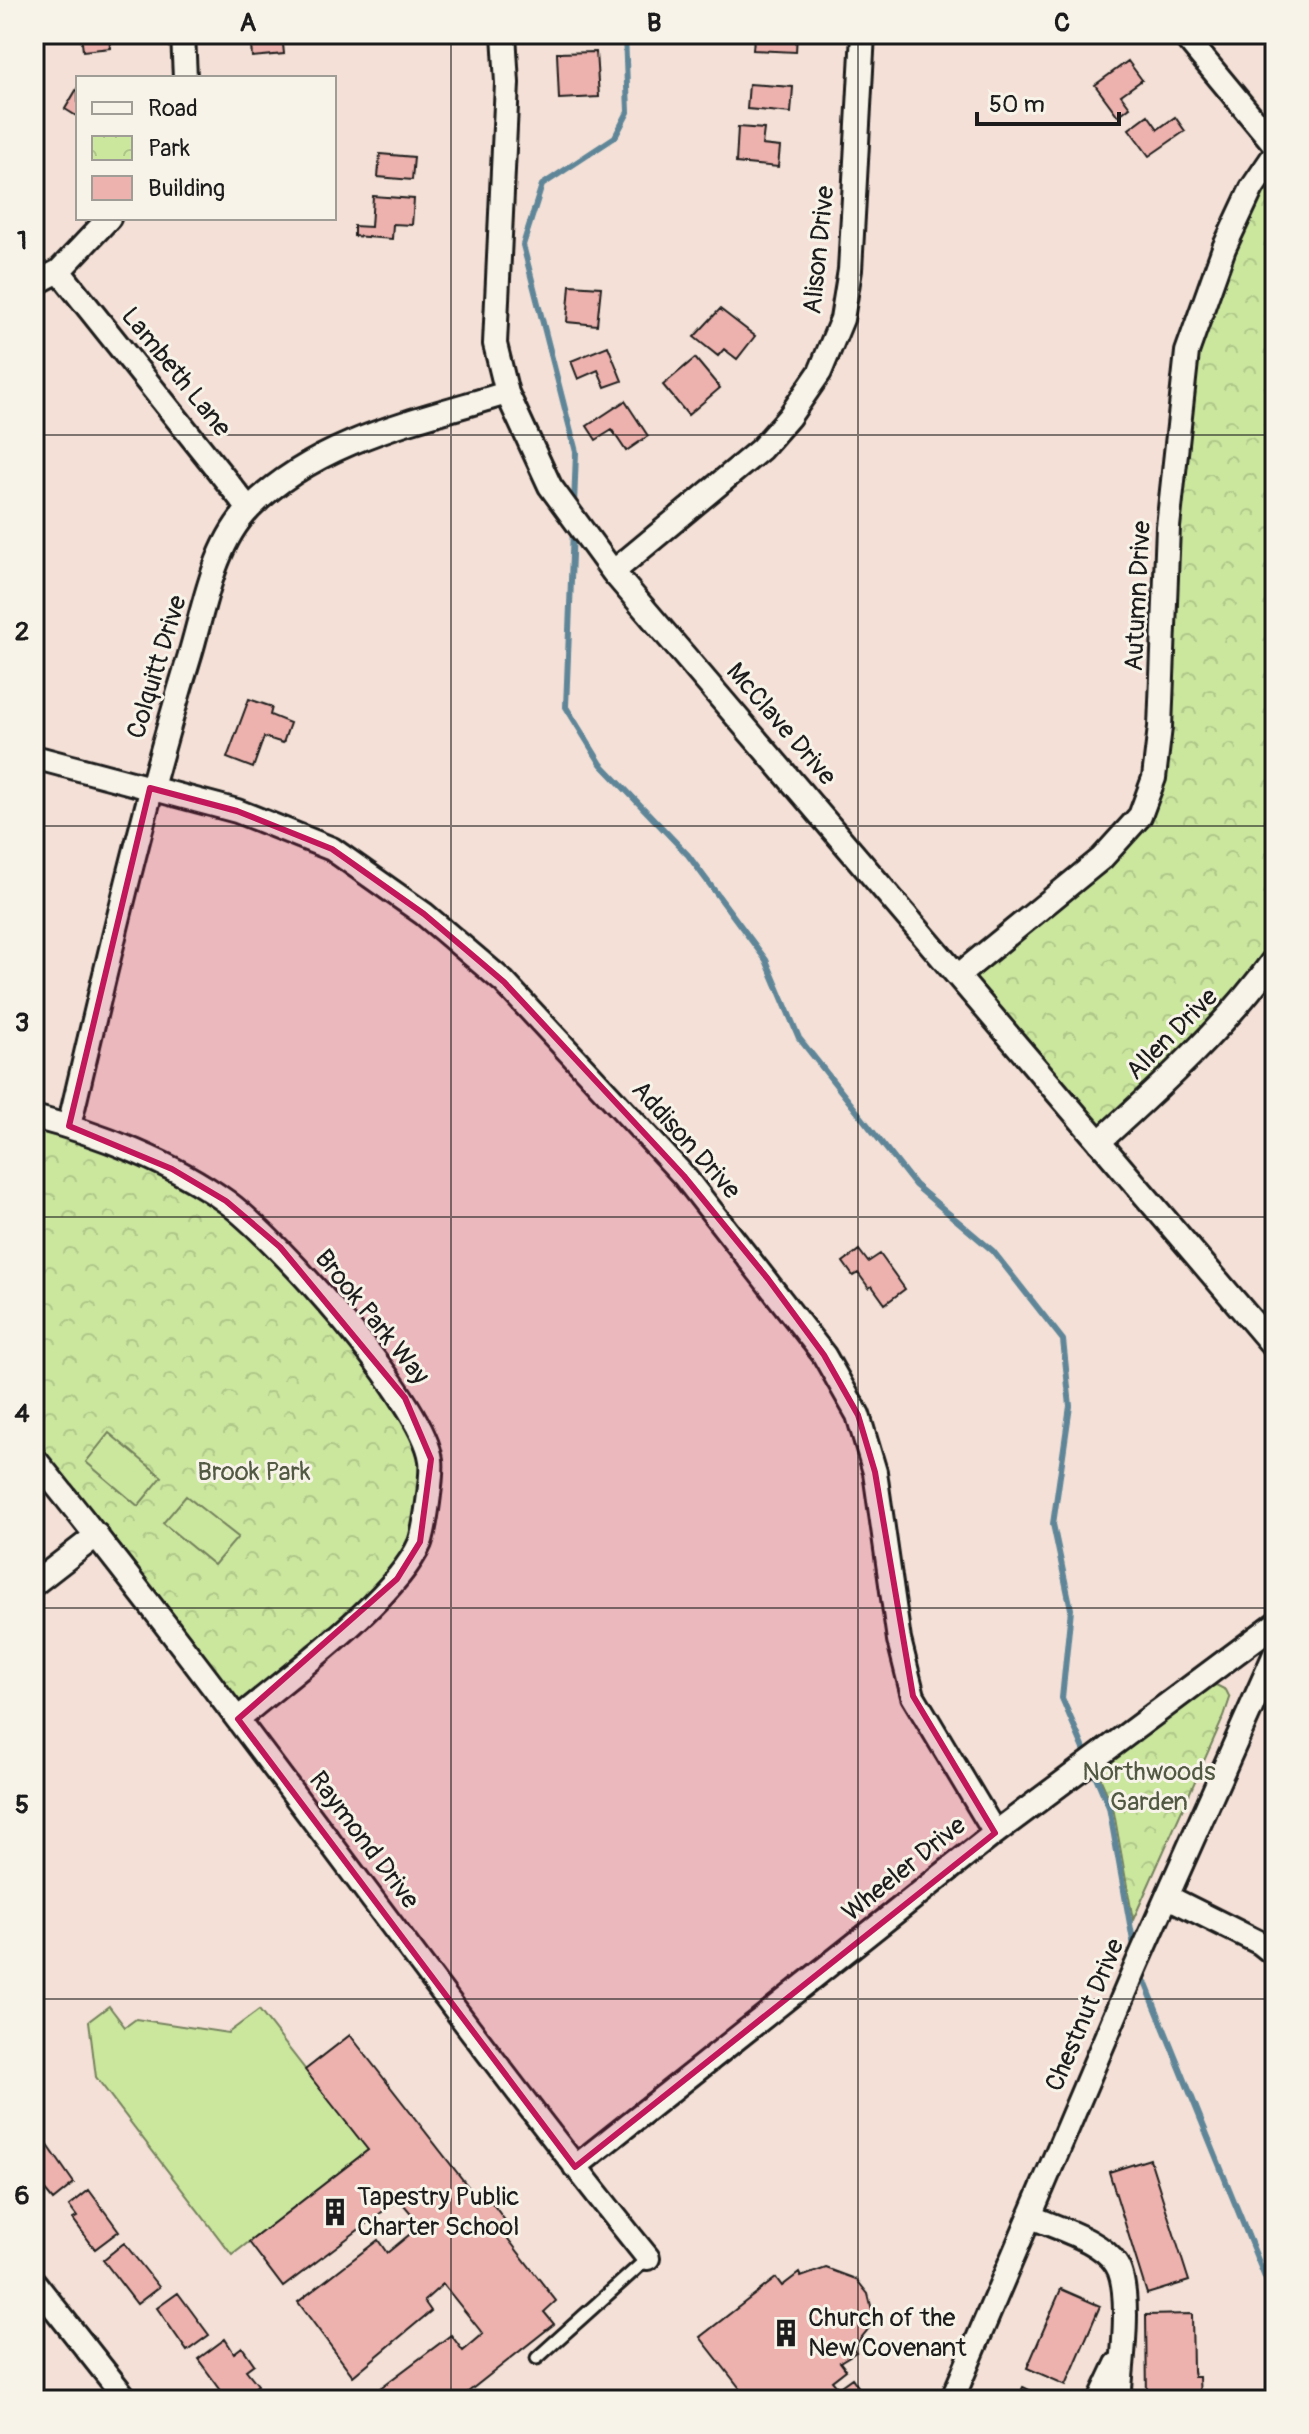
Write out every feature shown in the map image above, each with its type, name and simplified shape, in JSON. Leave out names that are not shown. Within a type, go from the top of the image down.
[{"type":"street","points":[[183,34],[185,76]]},
{"type":"street","name":"McClave Drive","points":[[504,34],[507,83],[495,344],[507,393],[550,486],[613,572],[1275,1348]]},
{"type":"street","name":"Alison Drive","points":[[613,572],[761,449],[789,417],[820,372],[842,319],[850,270],[863,34]]},
{"type":"street","points":[[1183,34],[1275,145]]},
{"type":"street","name":"Autumn Drive","points":[[959,975],[1102,858],[1140,816],[1154,778],[1160,727],[1168,527],[1187,352],[1224,248],[1252,188],[1275,154]]},
{"type":"street","points":[[34,284],[59,271],[107,220]]},
{"type":"street","name":"Lambeth Lane","points":[[59,271],[249,509]]},
{"type":"street","name":"Colquitt Drive","points":[[69,1126],[150,788],[222,551],[249,509],[290,476],[361,437],[507,393]]},
{"type":"street","name":"Addison Drive","points":[[34,757],[237,811],[332,849],[424,914],[504,982],[684,1176],[768,1279],[824,1355],[858,1415],[875,1472],[899,1640],[913,1696],[995,1833]]},
{"type":"street","name":"Allen Drive","points":[[1099,1142],[1195,1055],[1241,1005],[1275,958]]},
{"type":"street","name":"Brook Park Way","points":[[34,1117],[69,1126],[172,1169],[226,1201],[280,1247],[405,1398],[431,1459],[420,1542],[397,1579],[367,1609],[238,1719]]},
{"type":"street","name":"Raymond Drive","points":[[34,1458],[97,1535],[575,2167],[648,2258]]},
{"type":"street","points":[[34,1584],[97,1535]]},
{"type":"street","name":"Wheeler Drive","points":[[575,2167],[995,1833],[1275,1624]]},
{"type":"street","name":"Chestnut Drive","points":[[952,2400],[1275,1654]]},
{"type":"street","points":[[1168,1897],[1260,1943],[1275,1955]]},
{"type":"street","points":[[1030,2216],[1100,2248],[1117,2265],[1123,2287],[1119,2400]]},
{"type":"street","points":[[34,2282],[127,2400]]},
{"type":"street","points":[[1100,2400],[1122,2352]]},
{"type":"lane","points":[[537,2358],[648,2258]]},
{"type":"highlighted area","points":[[150,788],[237,811],[332,849],[424,914],[504,982],[684,1176],[768,1279],[824,1355],[858,1415],[875,1472],[913,1696],[995,1833],[575,2167],[238,1719],[397,1579],[420,1542],[431,1459],[405,1398],[280,1247],[226,1201],[172,1169],[69,1126]]},
{"type":"green space","points":[[1275,154],[1275,953],[1100,1147],[963,980],[1114,849],[1153,784],[1204,289]]},
{"type":"green space","name":"Brook Park","points":[[34,1125],[183,1173],[280,1247],[419,1421],[425,1514],[372,1600],[233,1720],[34,1443]]},
{"type":"green space","points":[[109,1433],[162,1477],[138,1506],[86,1462]]},
{"type":"green space","points":[[186,1496],[238,1537],[214,1565],[163,1523]]},
{"type":"green space","name":"Northwoods Garden","points":[[1216,1685],[1226,1690],[1230,1698],[1224,1716],[1133,1920],[1113,1807],[1101,1780],[1102,1769],[1205,1689]]},
{"type":"green space","points":[[109,2006],[125,2027],[136,2019],[228,2033],[259,2010],[368,2150],[232,2255],[96,2077],[89,2021]]},
{"type":"building","points":[[81,34],[109,34],[110,48],[83,51]]},
{"type":"building","points":[[250,34],[282,34],[284,54],[252,57]]},
{"type":"building","points":[[747,34],[797,34],[796,52],[753,50],[754,38],[746,37]]},
{"type":"building","points":[[596,52],[599,97],[559,99],[557,53]]},
{"type":"building","points":[[1128,61],[1142,80],[1121,95],[1130,107],[1118,116],[1095,85]]},
{"type":"building","points":[[749,84],[793,87],[791,113],[747,109]]},
{"type":"building","points":[[76,90],[76,116],[65,109]]},
{"type":"building","points":[[1148,115],[1158,129],[1175,117],[1185,131],[1149,156],[1129,129]]},
{"type":"building","points":[[738,127],[764,129],[762,145],[780,147],[778,167],[736,163]]},
{"type":"building","points":[[380,154],[414,157],[412,180],[378,177]]},
{"type":"building","points":[[373,196],[414,199],[412,225],[393,224],[392,239],[354,236],[354,226],[371,227]]},
{"type":"building","points":[[570,285],[601,287],[597,325],[567,322]]},
{"type":"building","points":[[720,309],[755,336],[737,359],[724,349],[718,356],[694,337]]},
{"type":"building","points":[[608,346],[622,381],[605,387],[598,370],[578,379],[571,361]]},
{"type":"building","points":[[695,358],[720,388],[688,415],[663,385]]},
{"type":"building","points":[[625,401],[648,436],[626,451],[612,430],[596,440],[587,426]]},
{"type":"building","points":[[249,699],[272,707],[270,715],[290,723],[283,743],[264,737],[253,768],[227,758]]},
{"type":"building","points":[[859,1250],[868,1262],[880,1254],[905,1289],[885,1304],[872,1286],[869,1288],[858,1273],[853,1276],[843,1262]]},
{"type":"building","name":"Tapestry Public Charter School","points":[[350,2035],[477,2198],[484,2192],[512,2230],[505,2235],[556,2301],[544,2312],[554,2324],[458,2400],[387,2400],[379,2389],[451,2335],[463,2351],[483,2334],[443,2284],[424,2301],[431,2311],[353,2376],[298,2302],[378,2240],[387,2253],[421,2225],[399,2199],[283,2287],[249,2242],[368,2150],[305,2070]]},
{"type":"building","points":[[45,2141],[74,2183],[53,2200],[34,2177],[34,2150]]},
{"type":"building","points":[[1150,2159],[1189,2281],[1147,2294],[1109,2172]]},
{"type":"building","points":[[89,2190],[119,2231],[95,2249],[73,2219],[77,2217],[69,2206]]},
{"type":"building","points":[[124,2243],[159,2287],[137,2304],[103,2260]]},
{"type":"building","name":"Church of the New Covenant","points":[[826,2268],[856,2279],[868,2294],[872,2310],[869,2328],[853,2348],[856,2352],[840,2362],[846,2370],[832,2381],[838,2388],[852,2378],[867,2399],[749,2400],[700,2337],[776,2278],[782,2286],[799,2273],[801,2277]]},
{"type":"building","points":[[1061,2289],[1100,2306],[1066,2385],[1027,2368]]},
{"type":"building","points":[[178,2293],[209,2335],[187,2351],[157,2308]]},
{"type":"building","points":[[1192,2314],[1193,2371],[1194,2377],[1199,2377],[1200,2400],[1147,2400],[1146,2315]]},
{"type":"building","points":[[225,2339],[234,2353],[242,2347],[254,2364],[246,2370],[258,2385],[237,2400],[228,2400],[198,2359]]},
{"type":"building","points":[[1023,2387],[1050,2400],[1017,2400]]},
{"type":"waterway","points":[[574,506],[576,452],[523,245],[542,185],[615,137],[628,112],[625,34]]},
{"type":"waterway","points":[[573,529],[566,707],[601,764],[688,855],[766,960],[799,1038],[915,1185],[993,1251],[1063,1340],[1070,1406],[1053,1524],[1071,1609],[1062,1698],[1109,1807],[1135,1952]]},
{"type":"waterway","points":[[1145,1982],[1275,2302]]},
{"type":"place","name":"Tapestry Public Charter School","points":[[335,2212]]},
{"type":"place","name":"Church of the New Covenant","points":[[786,2333]]}]
